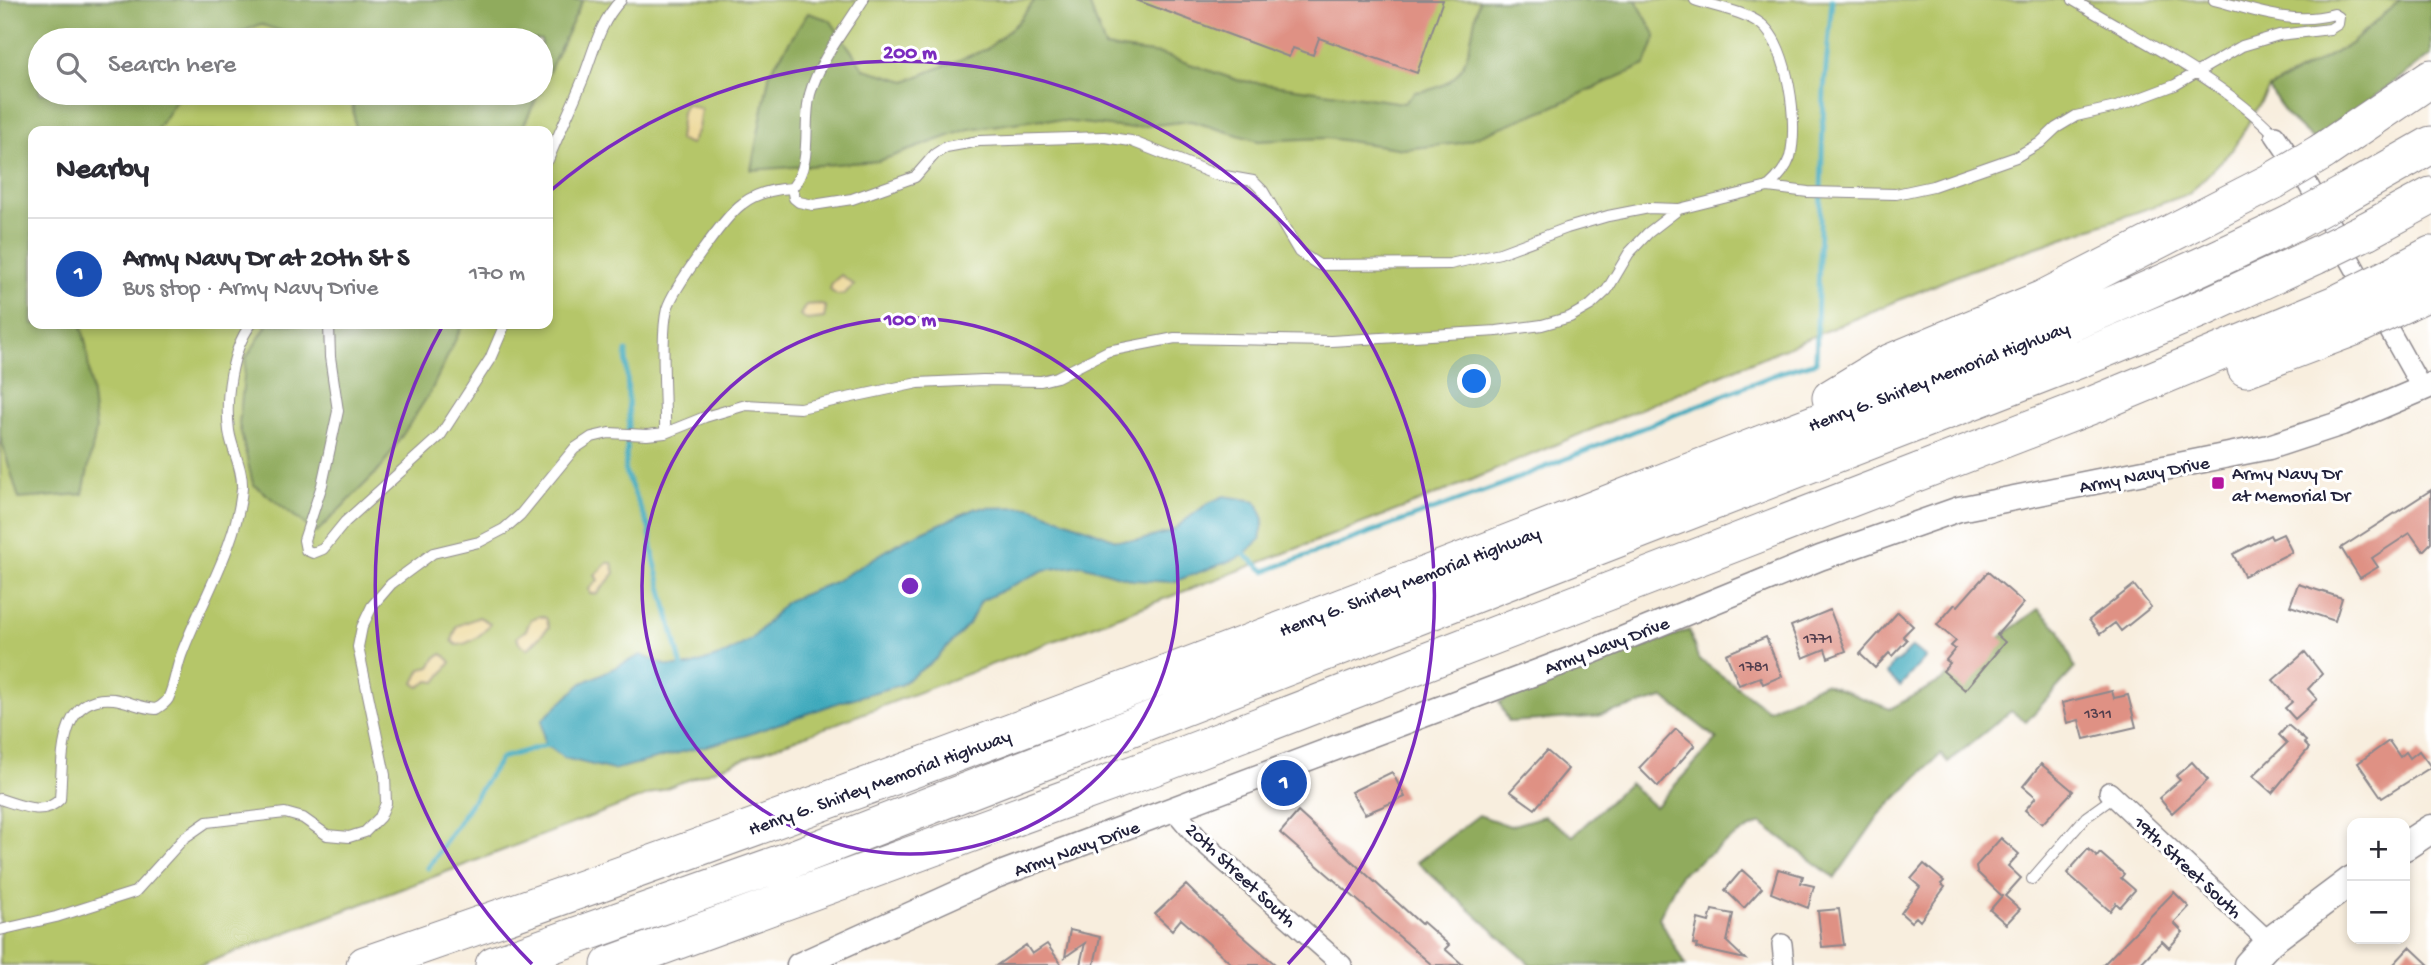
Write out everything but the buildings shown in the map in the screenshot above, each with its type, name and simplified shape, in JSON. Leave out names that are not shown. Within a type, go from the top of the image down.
[{"type":"highway","points":[[1750,448],[1887,364],[2043,299],[2273,181],[2322,152],[2431,78]]},
{"type":"highway","name":"Henry G. Shirley Memorial Highway","points":[[365,965],[999,737],[2114,305],[2294,222],[2431,145]]},
{"type":"highway","points":[[494,965],[782,863],[2080,359],[2193,313],[2315,257],[2431,196]]},
{"type":"highway","points":[[610,965],[1153,767],[2247,343],[2346,315],[2409,290],[2431,255]]},
{"type":"main road","points":[[2410,843],[2431,829]]},
{"type":"main road","points":[[2248,965],[2269,942],[2351,881]]},
{"type":"street","points":[[2275,135],[2305,179],[2426,387]]},
{"type":"street","name":"Army Navy Drive","points":[[799,965],[998,876],[1592,650],[1820,558],[1959,509],[2269,447],[2342,423],[2426,387]]},
{"type":"street","name":"19th Street South","points":[[2111,795],[2269,942]]},
{"type":"street","name":"20th Street South","points":[[1174,810],[1197,838],[1342,965]]},
{"type":"street","points":[[1782,944],[1784,965]]},
{"type":"lane","points":[[553,148],[597,37],[610,11],[621,0]]},
{"type":"lane","points":[[863,0],[832,47],[810,94],[806,149],[792,188],[794,198],[805,204],[852,199],[915,177],[935,154],[946,147],[979,141],[1104,138],[1131,141],[1214,174],[1253,181],[1263,191],[1300,253],[1319,265],[1339,266],[1397,262],[1450,264],[1500,253],[1608,216],[1649,208],[1679,209],[1768,187],[1808,192],[1896,194],[1933,187],[2016,156],[2040,144],[2056,128],[2076,116],[2116,107],[2196,74],[2242,46],[2279,35],[2330,29],[2339,24],[2339,17],[2334,14],[2303,20],[2279,17],[2214,0]]},
{"type":"lane","points":[[1695,0],[1750,18],[1774,39],[1782,55],[1793,129],[1790,157],[1779,177],[1768,187]]},
{"type":"lane","points":[[2073,0],[2196,74],[2262,120],[2275,135]]},
{"type":"lane","points":[[665,433],[665,328],[667,309],[676,289],[740,205],[762,193],[792,188]]},
{"type":"lane","points":[[0,930],[67,914],[135,892],[184,838],[207,822],[285,813],[303,818],[327,835],[349,837],[365,832],[380,817],[386,803],[385,775],[358,647],[362,627],[372,606],[400,577],[433,552],[479,542],[503,529],[520,515],[574,449],[592,437],[609,433],[665,433],[705,416],[746,405],[800,408],[918,383],[1041,381],[1057,377],[1108,351],[1175,338],[1331,341],[1497,331],[1542,325],[1570,317],[1591,305],[1607,290],[1629,253],[1654,227],[1679,209]]},
{"type":"lane","points":[[0,799],[27,808],[46,809],[55,805],[60,799],[65,732],[69,720],[81,708],[98,700],[112,699],[156,709],[164,705],[169,696],[181,655],[223,554],[240,499],[242,479],[229,432],[229,417],[236,352],[240,338],[247,329]]},
{"type":"lane","points":[[330,329],[330,357],[338,411],[322,485],[304,540],[306,550],[313,553],[323,549],[345,522],[440,436],[490,359],[503,329]]},
{"type":"lane","points":[[2032,878],[2086,817],[2111,795]]},
{"type":"green space","points":[[0,0],[2400,0],[2351,44],[2269,88],[2233,149],[2189,194],[1968,271],[1419,502],[201,965],[0,965]]},
{"type":"green space","points":[[0,0],[583,0],[553,63],[553,28],[272,28],[260,24],[251,28],[28,28],[28,105],[173,105],[159,126],[28,126],[28,329],[82,329],[96,430],[83,494],[19,499],[0,436]]},
{"type":"green space","points":[[1035,0],[1088,0],[1105,47],[1161,54],[1237,80],[1404,103],[1415,92],[1434,89],[1458,73],[1469,49],[1479,0],[1636,0],[1656,36],[1645,65],[1552,107],[1461,143],[1404,149],[1327,138],[1258,141],[1191,121],[1127,128],[1043,119],[969,129],[879,161],[751,170],[770,72],[808,13],[830,20],[864,69],[906,81],[987,49],[1017,23]]},
{"type":"green space","points":[[2400,0],[2431,0],[2431,55],[2314,141],[2287,116],[2269,88],[2351,44]]},
{"type":"green space","points":[[353,105],[533,105],[523,126],[355,126]]},
{"type":"green space","points":[[265,329],[461,329],[431,391],[381,468],[316,533],[253,484],[239,424],[246,358]]},
{"type":"green space","points":[[2038,609],[2060,630],[2075,668],[2026,722],[2011,711],[1948,762],[1941,754],[1880,814],[1835,878],[1761,823],[1735,836],[1680,875],[1659,918],[1685,965],[1531,965],[1417,862],[1479,815],[1510,826],[1544,816],[1573,836],[1629,783],[1655,807],[1717,739],[1664,698],[1593,717],[1509,722],[1499,702],[1689,630],[1698,658],[1768,710],[1824,683],[1890,709],[1941,681]]},
{"type":"sand","points":[[686,104],[701,109],[698,129],[691,144],[679,140],[682,112]]},
{"type":"sand","points":[[841,275],[854,285],[844,294],[837,295],[830,290],[832,283]]},
{"type":"sand","points":[[820,304],[826,307],[824,318],[807,320],[800,315],[806,305]]},
{"type":"sand","points":[[607,563],[612,563],[615,573],[597,594],[590,594],[589,589],[598,580],[595,575]]},
{"type":"sand","points":[[540,616],[546,618],[549,627],[528,649],[519,643],[517,637],[526,630],[531,619]]},
{"type":"sand","points":[[479,617],[490,623],[481,634],[471,641],[457,645],[452,641],[457,626]]},
{"type":"sand","points":[[443,654],[451,662],[436,682],[429,681],[419,687],[414,683],[421,669],[430,667],[436,657]]},
{"type":"water","points":[[1224,496],[1256,501],[1264,519],[1260,540],[1241,557],[1173,582],[1133,580],[1082,565],[1044,570],[981,601],[969,624],[936,659],[900,685],[840,702],[744,736],[613,770],[564,758],[544,743],[542,720],[582,683],[641,655],[668,666],[690,666],[725,654],[752,639],[787,601],[834,582],[904,540],[976,508],[1031,507],[1116,540],[1141,540],[1170,532],[1208,503]]},
{"type":"water","points":[[1912,647],[1926,657],[1900,686],[1887,674],[1893,663],[1899,661]]},
{"type":"waterway","points":[[1240,551],[1265,571],[1501,485],[1781,372],[1816,362],[1824,90],[1832,0]]},
{"type":"waterway","points":[[626,351],[629,420],[625,471],[649,528],[654,559],[683,671]]},
{"type":"waterway","points":[[428,868],[501,758],[550,744]]},
{"type":"place","name":"Army Navy Dr at Memorial Dr","points":[[2218,483]]},
{"type":"place","name":"Army Navy Dr at 20th St S","points":[[1284,783]]}]
